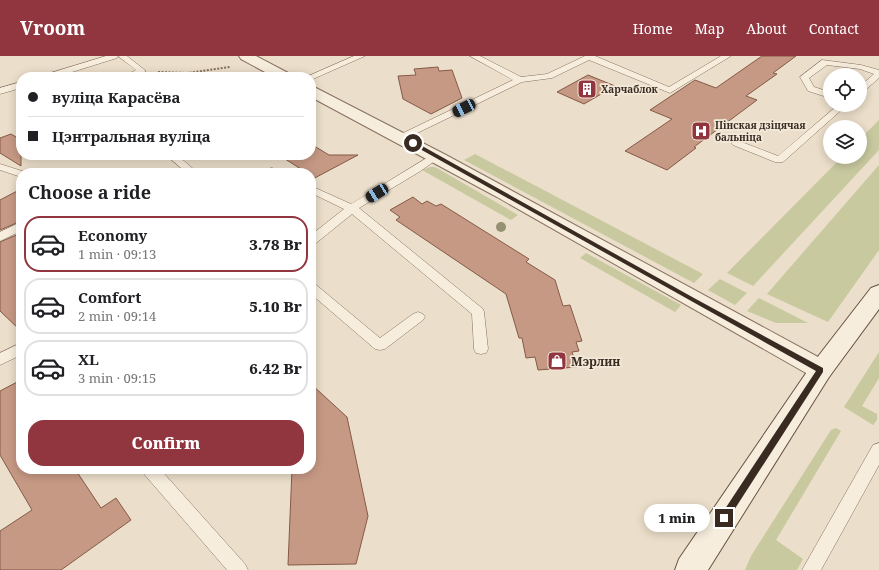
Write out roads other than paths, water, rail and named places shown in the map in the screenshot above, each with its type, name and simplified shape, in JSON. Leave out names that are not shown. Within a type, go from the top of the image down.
[{"type":"street","points":[[246,56],[275,72]]},
{"type":"street","points":[[316,94],[402,137],[692,300],[821,370]]},
{"type":"street","points":[[692,569],[821,370],[879,293]]},
{"type":"lane","points":[[63,72],[114,56]]},
{"type":"lane","points":[[122,56],[142,71],[140,72]]},
{"type":"lane","points":[[316,75],[361,56]]},
{"type":"lane","points":[[474,56],[520,80]]},
{"type":"lane","points":[[402,137],[520,80],[549,76],[590,57],[670,90],[721,57]]},
{"type":"lane","points":[[823,93],[811,89],[804,77],[825,62],[861,66],[866,68]]},
{"type":"lane","points":[[867,69],[879,74],[867,84]]},
{"type":"lane","points":[[0,92],[16,87]]},
{"type":"lane","points":[[736,143],[779,160],[834,112]]},
{"type":"lane","points":[[316,237],[352,208],[436,156]]},
{"type":"lane","points":[[177,160],[188,168]]},
{"type":"lane","points":[[0,167],[16,172]]},
{"type":"lane","points":[[316,191],[352,208],[478,312],[482,349]]},
{"type":"lane","points":[[0,237],[16,229]]},
{"type":"lane","points":[[316,291],[380,345],[418,317]]},
{"type":"lane","points":[[0,360],[16,351]]},
{"type":"lane","points":[[811,570],[879,450]]},
{"type":"lane","points":[[154,474],[239,570]]},
{"type":"place","name":"Харчаблок","points":[[587,89]]},
{"type":"place","name":"Пінская дзіцячая бальніца","points":[[701,131]]},
{"type":"place","name":"Мэрлин","points":[[557,361]]}]
